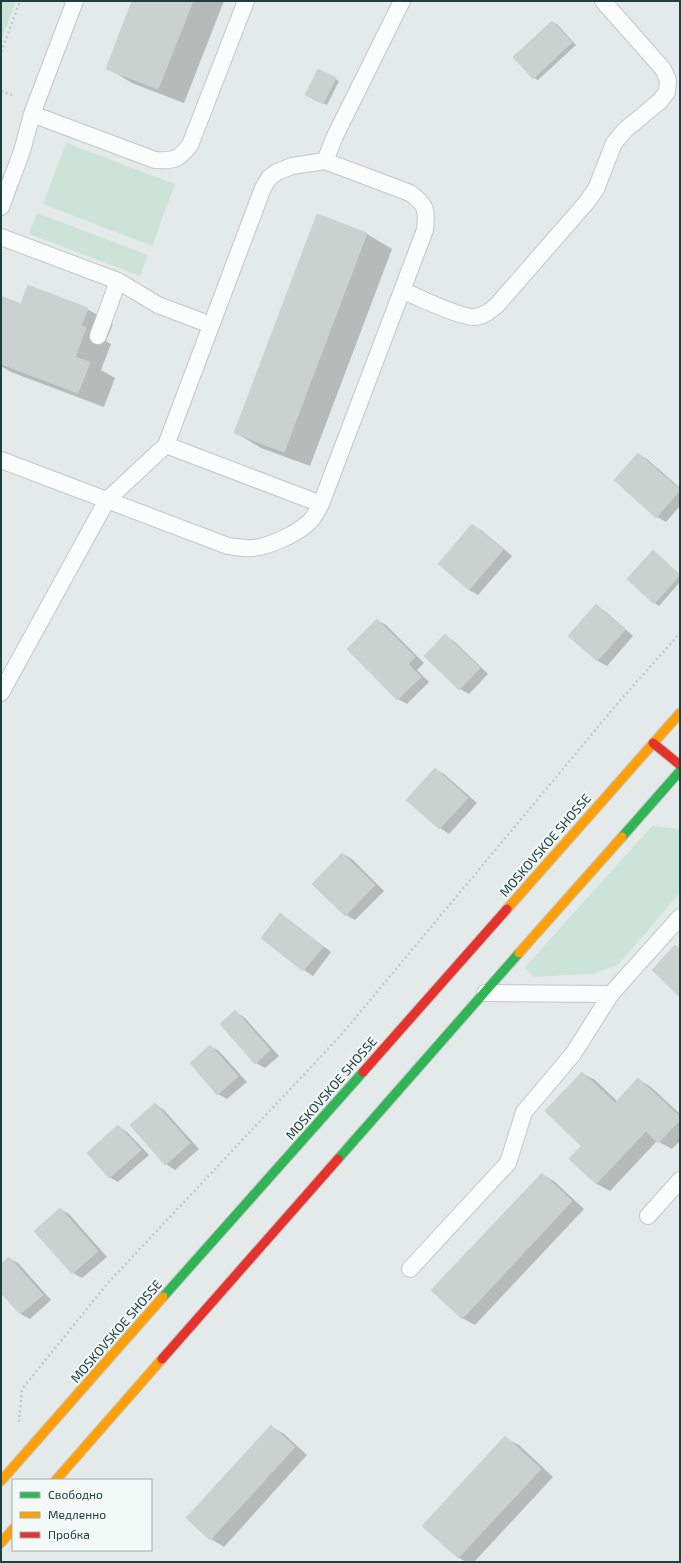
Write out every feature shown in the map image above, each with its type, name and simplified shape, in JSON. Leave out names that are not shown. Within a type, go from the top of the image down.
[{"type":"main road","name":"MOSKOVSKOE SHOSSE","points":[[1,1481],[680,712]]},
{"type":"main road","points":[[653,743],[680,765]]},
{"type":"main road","points":[[57,1479],[680,771]]},
{"type":"main road","points":[[1,1543],[12,1530]]},
{"type":"lane","points":[[1,207],[22,151],[32,114],[75,1]]},
{"type":"lane","points":[[32,114],[155,160],[171,161],[181,156],[190,145],[246,1]]},
{"type":"lane","points":[[324,161],[402,1]]},
{"type":"lane","points":[[402,290],[462,315],[475,317],[487,314],[497,305],[586,203],[596,189],[614,143],[625,130],[660,101],[667,92],[668,80],[663,69],[603,1]]},
{"type":"lane","points":[[1,460],[107,500],[228,546],[255,548],[296,532],[316,515],[321,504],[425,230],[426,215],[422,202],[410,193],[324,161],[292,166],[277,172],[269,178],[263,188],[166,445],[107,500],[1,693]]},
{"type":"lane","points":[[1,238],[118,281],[158,305],[211,326]]},
{"type":"lane","points":[[98,336],[118,281]]},
{"type":"lane","points":[[166,445],[321,504]]},
{"type":"lane","points":[[410,1270],[508,1163],[524,1112],[572,1054],[611,994],[680,917]]},
{"type":"lane","points":[[485,993],[611,994]]},
{"type":"lane","points":[[648,1216],[680,1180]]},
{"type":"path","points":[[1,52],[20,1]]},
{"type":"path","points":[[18,1423],[22,1389],[107,1284],[341,1035],[617,704],[680,633]]},
{"type":"green space","points":[[1,1],[16,1],[1,41]]},
{"type":"green space","points":[[66,143],[175,184],[152,246],[43,204]]},
{"type":"green space","points":[[37,213],[148,255],[140,276],[29,234]]},
{"type":"green space","points":[[652,826],[680,829],[680,893],[618,965],[592,974],[533,977],[525,967]]},
{"type":"building","points":[[132,1],[193,1],[158,89],[106,69]]},
{"type":"building","points":[[552,21],[572,42],[533,79],[513,57]]},
{"type":"building","points":[[318,69],[336,78],[323,104],[305,95]]},
{"type":"building","points":[[317,214],[367,233],[284,452],[234,433]]},
{"type":"building","points":[[28,285],[88,308],[81,326],[86,328],[75,357],[90,362],[78,393],[1,364],[1,296],[21,304]]},
{"type":"building","points":[[638,453],[680,490],[656,518],[614,480]]},
{"type":"building","points":[[472,524],[503,550],[469,590],[438,564]]},
{"type":"building","points":[[653,550],[680,575],[654,604],[627,579]]},
{"type":"building","points":[[596,604],[625,630],[597,661],[568,636]]},
{"type":"building","points":[[377,619],[415,657],[408,664],[421,677],[397,700],[347,649]]},
{"type":"building","points":[[445,634],[480,668],[459,690],[424,656]]},
{"type":"building","points":[[435,768],[468,798],[439,829],[406,800]]},
{"type":"building","points":[[342,853],[375,885],[345,916],[312,884]]},
{"type":"building","points":[[280,913],[323,947],[303,971],[261,938]]},
{"type":"building","points":[[675,945],[680,949],[680,997],[652,970]]},
{"type":"building","points":[[235,1010],[270,1050],[255,1064],[220,1024]]},
{"type":"building","points":[[210,1045],[238,1076],[217,1095],[190,1063]]},
{"type":"building","points":[[582,1072],[615,1103],[638,1078],[680,1117],[680,1120],[658,1143],[646,1131],[596,1184],[569,1159],[581,1146],[545,1111]]},
{"type":"building","points":[[155,1103],[190,1143],[165,1165],[130,1125]]},
{"type":"building","points":[[118,1125],[141,1150],[109,1178],[87,1153]]},
{"type":"building","points":[[542,1173],[572,1201],[462,1319],[431,1290]]},
{"type":"building","points":[[60,1208],[98,1251],[72,1274],[34,1231]]},
{"type":"building","points":[[9,1257],[43,1295],[20,1314],[1,1293],[1,1264]]},
{"type":"building","points":[[271,1425],[295,1447],[210,1540],[186,1518]]},
{"type":"building","points":[[505,1436],[541,1469],[458,1558],[422,1526]]},
{"type":"traffic: fast","points":[[622,837],[680,771]]},
{"type":"traffic: fast","points":[[338,1159],[519,953]]},
{"type":"traffic: fast","points":[[163,1297],[363,1072]]},
{"type":"traffic: slow","points":[[507,909],[680,713]]},
{"type":"traffic: slow","points":[[519,953],[622,837]]},
{"type":"traffic: slow","points":[[1,1481],[163,1297]]},
{"type":"traffic: slow","points":[[57,1479],[162,1359]]},
{"type":"traffic: slow","points":[[1,1543],[12,1530]]},
{"type":"traffic: jam","points":[[653,743],[680,765]]},
{"type":"traffic: jam","points":[[363,1072],[507,909]]},
{"type":"traffic: jam","points":[[162,1359],[338,1159]]}]
